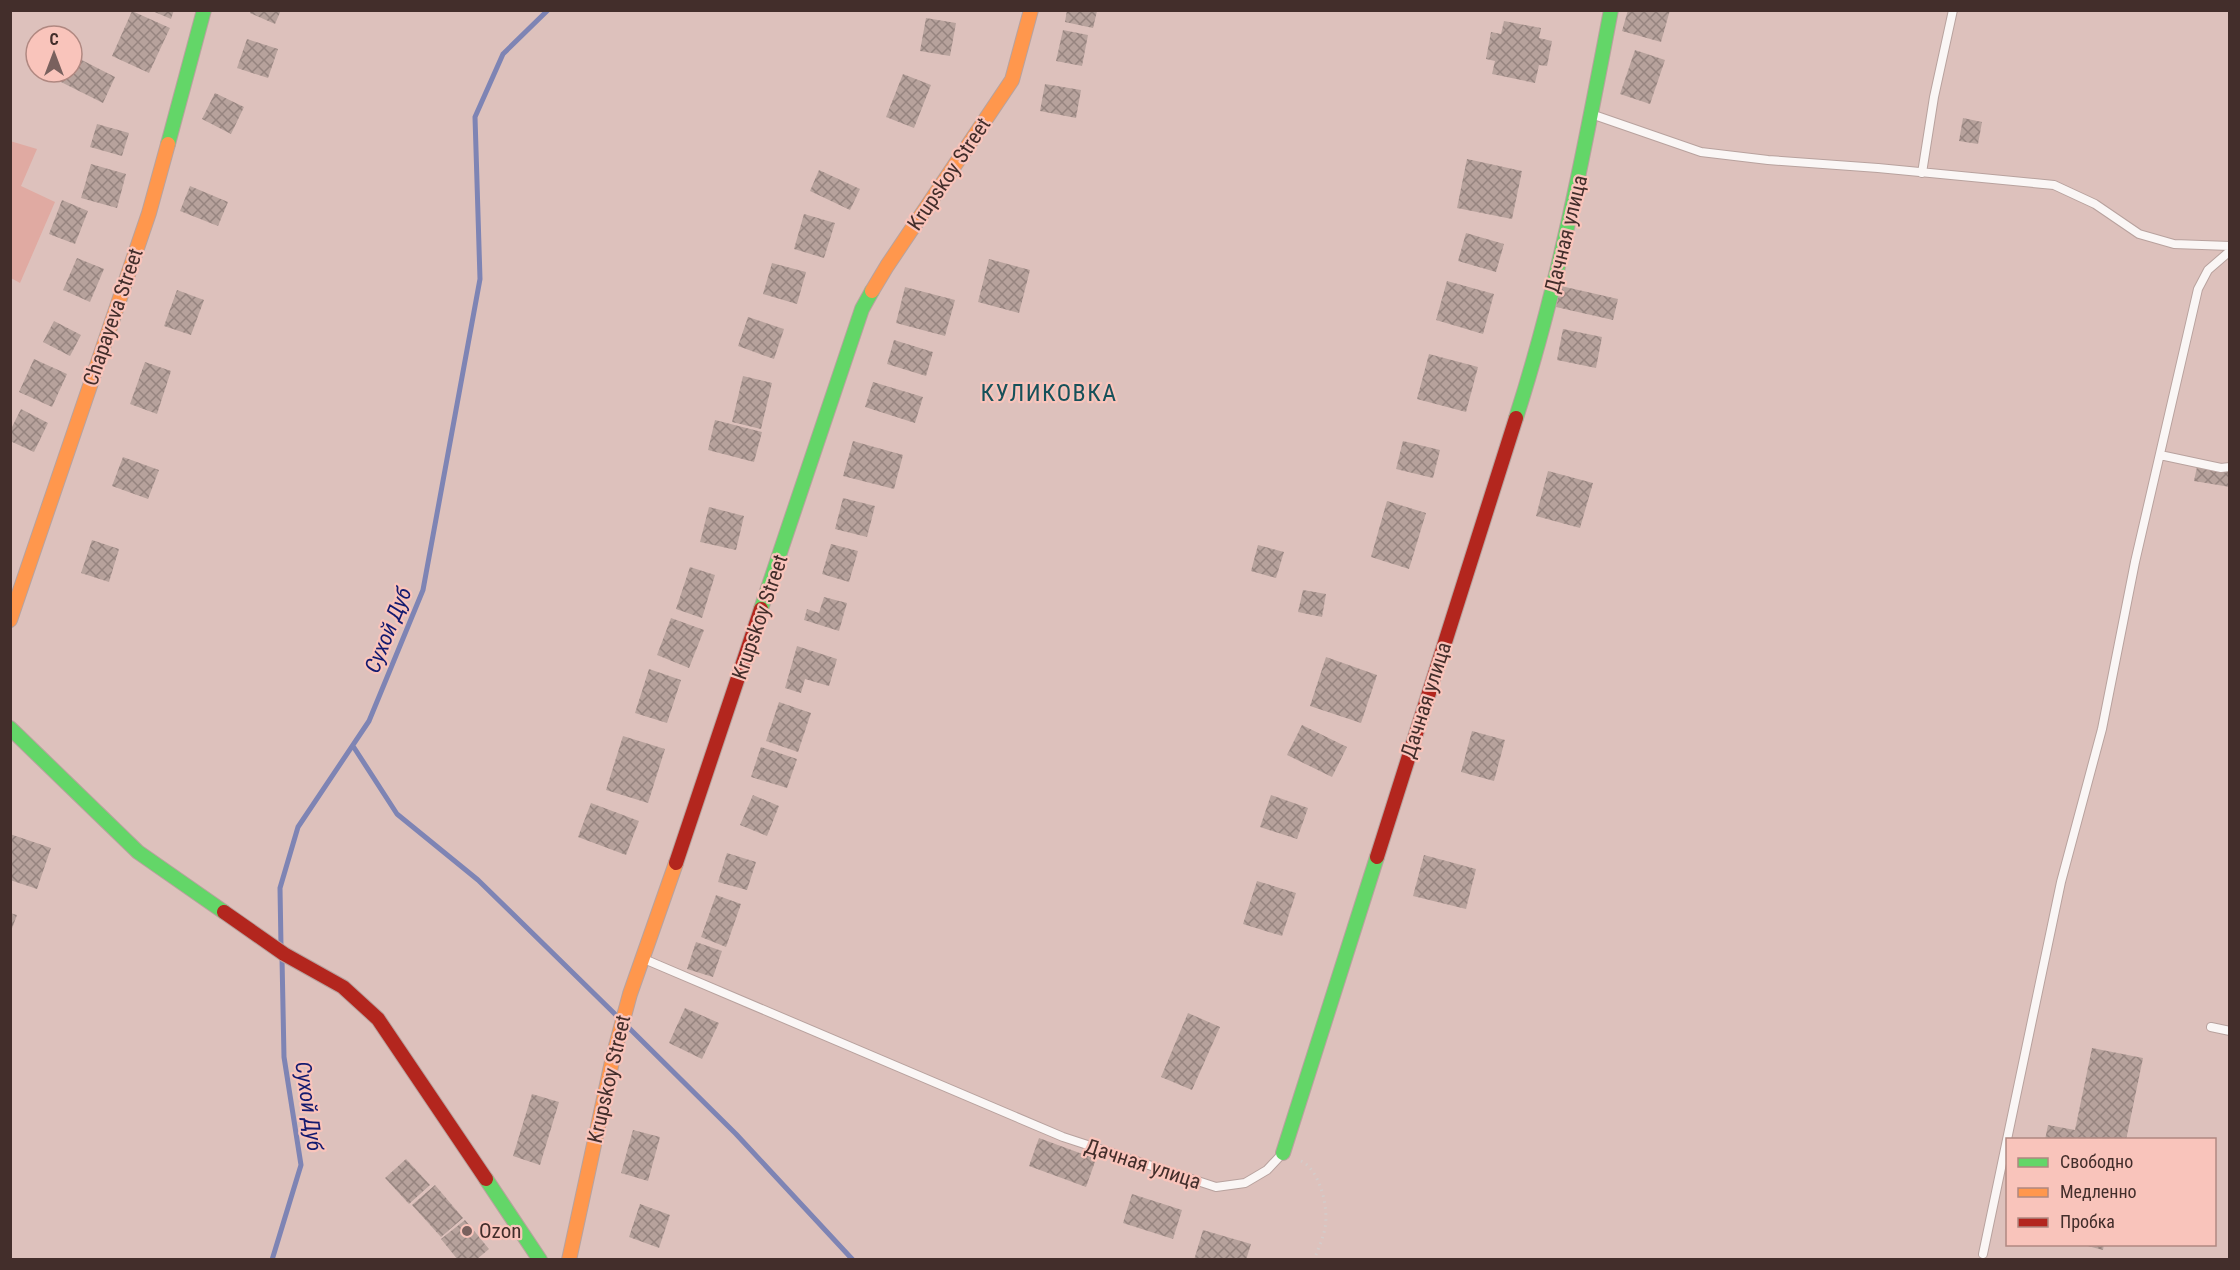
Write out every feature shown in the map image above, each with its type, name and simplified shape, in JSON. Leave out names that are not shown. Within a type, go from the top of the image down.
[{"type":"street","name":"Chapayeva Street","points":[[10,620],[149,213],[204,10]]},
{"type":"street","name":"Krupskoy Street","points":[[569,1260],[613,1057],[630,993],[798,504],[862,309],[887,266],[1012,80],[1031,10]]},
{"type":"street","name":"Дачная улица","points":[[1283,1153],[1534,362],[1579,181],[1611,10]]},
{"type":"street","points":[[10,728],[138,852],[284,954],[343,987],[378,1019],[540,1260]]},
{"type":"lane","points":[[1922,172],[1934,97],[1953,10]]},
{"type":"lane","points":[[1592,115],[1701,152],[2054,185],[2095,204],[2139,234],[2174,244],[2229,246]]},
{"type":"lane","points":[[2007,1138],[2061,882],[2102,729],[2135,562],[2198,289],[2208,270],[2229,251]]},
{"type":"lane","points":[[2160,454],[2221,468],[2229,467]]},
{"type":"lane","name":"Дачная улица","points":[[642,959],[1063,1137],[1216,1187],[1245,1183],[1267,1170],[1283,1153]]},
{"type":"lane","points":[[2211,1027],[2229,1031]]},
{"type":"lane","points":[[1983,1254],[2006,1144]]},
{"type":"path","points":[[1283,1153],[1309,1165],[1324,1195],[1326,1227],[1314,1260]]},
{"type":"shaded area","points":[[10,141],[37,149],[21,186],[55,202],[20,283],[11,278]]},
{"type":"building","points":[[150,10],[174,10],[171,19]]},
{"type":"building","points":[[251,10],[281,10],[275,24],[250,13]]},
{"type":"building","points":[[1067,10],[1097,11],[1093,28],[1065,22]]},
{"type":"building","points":[[1628,10],[1670,10],[1661,42],[1622,31]]},
{"type":"building","points":[[132,11],[170,28],[149,73],[112,56]]},
{"type":"building","points":[[926,18],[956,23],[950,56],[920,51]]},
{"type":"building","points":[[1504,21],[1541,28],[1539,38],[1552,41],[1547,66],[1539,65],[1535,83],[1492,74],[1495,61],[1486,59],[1491,32],[1501,34]]},
{"type":"building","points":[[1063,30],[1088,35],[1082,66],[1056,61]]},
{"type":"building","points":[[247,39],[278,49],[268,78],[237,68]]},
{"type":"building","points":[[1635,50],[1665,60],[1650,104],[1620,94]]},
{"type":"building","points":[[84,61],[115,77],[103,103],[65,84],[84,84]]},
{"type":"building","points":[[903,74],[931,85],[914,128],[886,117]]},
{"type":"building","points":[[1045,84],[1081,90],[1076,118],[1040,111]]},
{"type":"building","points":[[215,93],[244,107],[231,134],[202,119]]},
{"type":"building","points":[[1963,118],[1982,122],[1978,144],[1959,141]]},
{"type":"building","points":[[97,124],[129,133],[122,156],[90,147]]},
{"type":"building","points":[[1467,159],[1522,171],[1512,219],[1457,208]]},
{"type":"building","points":[[91,164],[126,174],[117,208],[81,198]]},
{"type":"building","points":[[819,170],[860,189],[850,210],[810,191]]},
{"type":"building","points":[[190,186],[228,202],[218,226],[180,211]]},
{"type":"building","points":[[62,200],[88,211],[75,244],[49,234]]},
{"type":"building","points":[[804,214],[835,223],[824,258],[794,249]]},
{"type":"building","points":[[1466,233],[1504,244],[1496,272],[1458,261]]},
{"type":"building","points":[[77,258],[104,269],[90,302],[63,290]]},
{"type":"building","points":[[989,259],[1030,270],[1019,313],[978,302]]},
{"type":"building","points":[[772,263],[806,272],[797,304],[763,294]]},
{"type":"building","points":[[1447,281],[1494,294],[1483,334],[1436,320]]},
{"type":"building","points":[[1561,286],[1618,299],[1613,320],[1556,307]]},
{"type":"building","points":[[905,287],[955,300],[945,336],[896,323]]},
{"type":"building","points":[[177,290],[204,300],[191,335],[164,326]]},
{"type":"building","points":[[748,317],[784,329],[774,359],[738,346]]},
{"type":"building","points":[[54,321],[81,335],[70,356],[43,342]]},
{"type":"building","points":[[1563,329],[1602,337],[1596,368],[1557,360]]},
{"type":"building","points":[[894,340],[933,352],[926,376],[887,364]]},
{"type":"building","points":[[1429,354],[1478,367],[1466,412],[1417,399]]},
{"type":"building","points":[[34,359],[67,374],[52,407],[19,392]]},
{"type":"building","points":[[145,362],[171,371],[157,414],[130,404]]},
{"type":"building","points":[[743,376],[772,383],[761,429],[732,422]]},
{"type":"building","points":[[873,382],[923,397],[915,423],[865,407]]},
{"type":"building","points":[[21,409],[48,423],[34,452],[10,441],[10,431]]},
{"type":"building","points":[[715,420],[762,432],[754,462],[708,450]]},
{"type":"building","points":[[853,441],[903,455],[894,489],[843,476]]},
{"type":"building","points":[[1403,441],[1440,450],[1433,478],[1396,469]]},
{"type":"building","points":[[123,457],[159,470],[148,499],[112,486]]},
{"type":"building","points":[[2198,462],[2230,468],[2230,487],[2194,481]]},
{"type":"building","points":[[1548,471],[1593,483],[1580,528],[1536,516]]},
{"type":"building","points":[[843,498],[875,506],[867,537],[835,529]]},
{"type":"building","points":[[1387,501],[1426,513],[1409,569],[1371,557]]},
{"type":"building","points":[[709,507],[744,516],[736,550],[700,542]]},
{"type":"building","points":[[92,540],[119,549],[109,582],[81,573]]},
{"type":"building","points":[[831,544],[858,551],[849,582],[822,574]]},
{"type":"building","points":[[1258,545],[1284,552],[1276,578],[1251,571]]},
{"type":"building","points":[[690,567],[715,575],[702,618],[676,609]]},
{"type":"building","points":[[1303,590],[1326,594],[1322,617],[1298,612]]},
{"type":"building","points":[[824,597],[847,603],[839,631],[804,620],[807,609],[819,613]]},
{"type":"building","points":[[671,618],[704,630],[689,668],[657,655]]},
{"type":"building","points":[[797,646],[837,659],[829,686],[805,679],[801,693],[785,688]]},
{"type":"building","points":[[1326,657],[1377,675],[1361,723],[1310,706]]},
{"type":"building","points":[[649,669],[681,680],[667,723],[635,713]]},
{"type":"building","points":[[779,702],[811,713],[798,752],[766,741]]},
{"type":"building","points":[[1302,725],[1347,747],[1332,777],[1287,755]]},
{"type":"building","points":[[1472,731],[1505,740],[1494,781],[1461,772]]},
{"type":"building","points":[[623,736],[665,749],[648,803],[606,790]]},
{"type":"building","points":[[761,747],[797,759],[787,788],[751,777]]},
{"type":"building","points":[[753,795],[779,806],[767,836],[740,825]]},
{"type":"building","points":[[1271,795],[1308,808],[1297,839],[1260,827]]},
{"type":"building","points":[[591,803],[639,821],[626,855],[578,837]]},
{"type":"building","points":[[10,834],[51,848],[37,889],[10,880]]},
{"type":"building","points":[[727,853],[756,862],[747,890],[718,882]]},
{"type":"building","points":[[1424,855],[1476,869],[1466,909],[1413,896]]},
{"type":"building","points":[[1257,881],[1296,893],[1282,936],[1243,924]]},
{"type":"building","points":[[716,895],[741,904],[726,947],[701,937]]},
{"type":"building","points":[[10,913],[17,915],[11,931],[10,931]]},
{"type":"building","points":[[696,942],[722,951],[713,977],[687,969]]},
{"type":"building","points":[[685,1008],[719,1023],[702,1059],[669,1043]]},
{"type":"building","points":[[1188,1013],[1220,1027],[1192,1090],[1161,1077]]},
{"type":"building","points":[[2092,1048],[2143,1058],[2126,1138],[2045,1138],[2048,1125],[2075,1130]]},
{"type":"building","points":[[532,1094],[559,1102],[540,1165],[513,1156]]},
{"type":"building","points":[[633,1130],[660,1137],[648,1181],[621,1173]]},
{"type":"building","points":[[1039,1138],[1096,1159],[1086,1187],[1029,1166]]},
{"type":"building","points":[[406,1159],[430,1185],[409,1204],[385,1178]]},
{"type":"building","points":[[435,1185],[463,1218],[441,1237],[412,1205]]},
{"type":"building","points":[[1132,1194],[1182,1210],[1173,1239],[1123,1223]]},
{"type":"building","points":[[640,1204],[670,1215],[659,1248],[629,1237]]},
{"type":"building","points":[[465,1220],[489,1249],[476,1260],[458,1260],[441,1239]]},
{"type":"building","points":[[1203,1230],[1251,1244],[1246,1260],[1194,1260]]},
{"type":"building","points":[[2088,1246],[2104,1246],[2103,1250]]},
{"type":"waterway","name":"Сухой Дуб","points":[[281,946],[280,888],[298,827],[369,721],[423,590],[480,279],[475,117],[503,54],[548,10]]},
{"type":"waterway","points":[[353,746],[397,814],[478,880],[618,1017]]},
{"type":"waterway","name":"Сухой Дуб","points":[[272,1260],[301,1165],[284,1057],[282,958]]},
{"type":"waterway","points":[[627,1026],[736,1134],[853,1260]]},
{"type":"traffic: fast","points":[[168,144],[204,10]]},
{"type":"traffic: fast","points":[[1516,418],[1558,266],[1581,164],[1611,10]]},
{"type":"traffic: fast","points":[[761,609],[862,309],[872,291]]},
{"type":"traffic: fast","points":[[10,728],[138,852],[224,912]]},
{"type":"traffic: fast","points":[[1283,1153],[1377,857]]},
{"type":"traffic: fast","points":[[486,1179],[540,1260]]},
{"type":"traffic: slow","points":[[872,291],[1012,80],[1031,10]]},
{"type":"traffic: slow","points":[[10,620],[149,213],[168,144]]},
{"type":"traffic: slow","points":[[569,1260],[613,1057],[630,994],[676,863]]},
{"type":"traffic: jam","points":[[1377,857],[1516,418]]},
{"type":"traffic: jam","points":[[676,863],[761,609]]},
{"type":"traffic: jam","points":[[224,912],[284,954],[343,987],[378,1019],[486,1179]]},
{"type":"place","name":"Ozon","points":[[467,1231]]},
{"type":"district","name":"КУЛИКОВКА","points":[[1049,393]]}]
